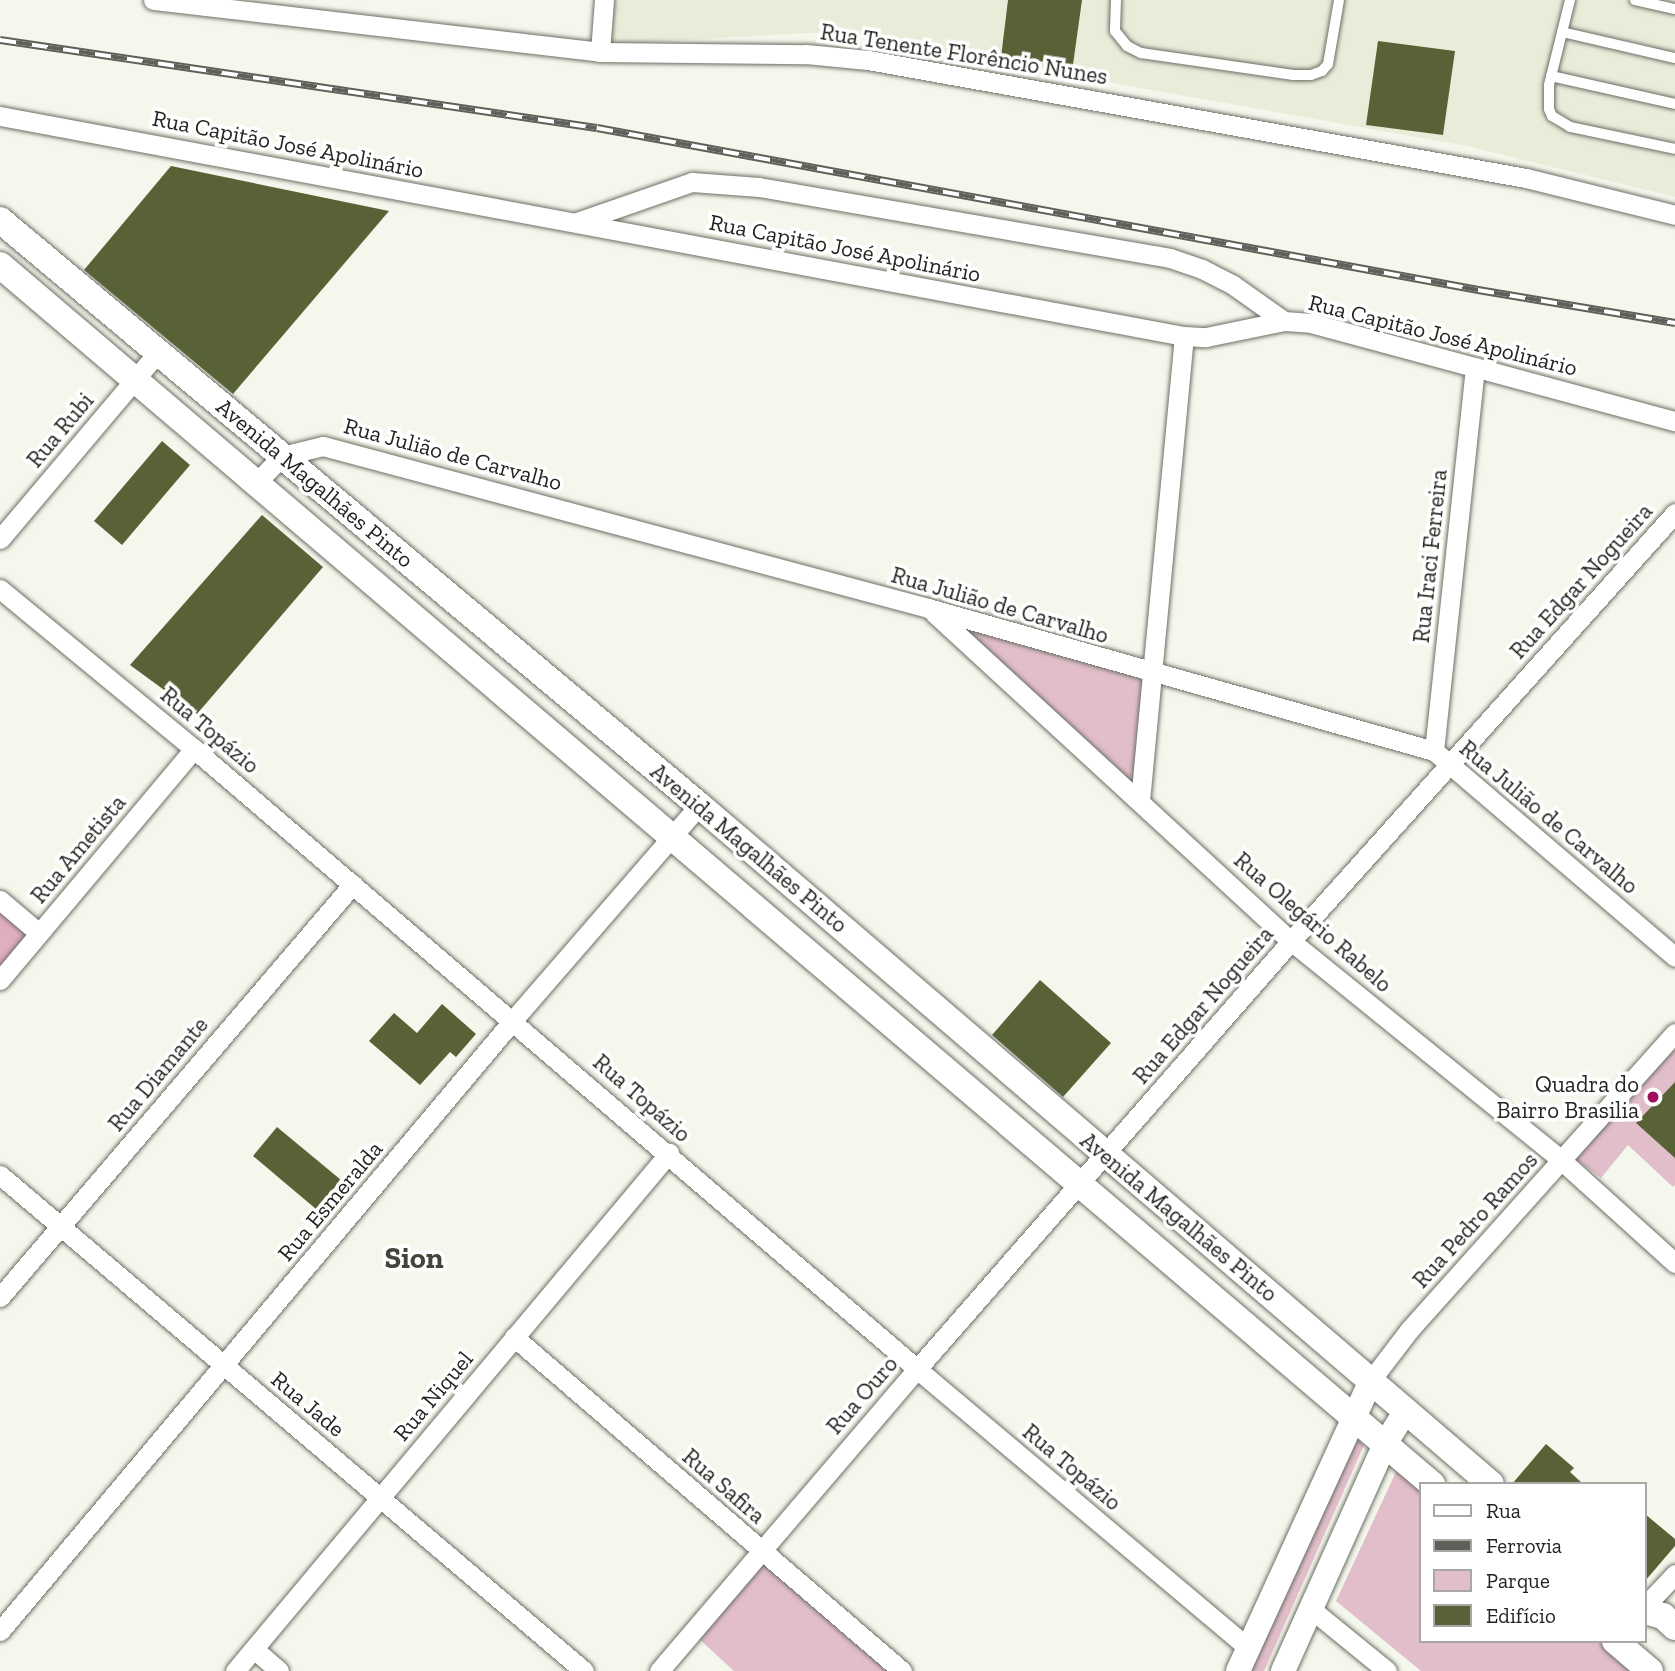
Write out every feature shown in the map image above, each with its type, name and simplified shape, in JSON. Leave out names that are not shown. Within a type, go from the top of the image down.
[{"type":"main road","name":"Avenida Magalhães Pinto","points":[[0,221],[699,805],[1489,1482]]},
{"type":"main road","name":"Avenida Magalhães Pinto","points":[[0,265],[1430,1482]]},
{"type":"main road","points":[[1186,1275],[1213,1246]]},
{"type":"main road","points":[[1621,1643],[1650,1671]]},
{"type":"street","name":"Rua Tenente Florêncio Nunes","points":[[153,0],[600,52],[806,54],[868,60],[1526,178],[1675,215]]},
{"type":"street","points":[[600,52],[604,0]]},
{"type":"street","name":"Rua Capitão José Apolinário","points":[[0,116],[1184,336],[1206,337],[1284,321],[1311,323],[1675,421]]},
{"type":"street","points":[[575,223],[692,182],[758,187],[1171,258],[1202,269],[1233,285],[1284,321]]},
{"type":"street","points":[[1140,801],[1184,336]]},
{"type":"street","name":"Rua Rubi","points":[[0,540],[158,352]]},
{"type":"street","name":"Rua Iraci Ferreira","points":[[1434,751],[1475,367]]},
{"type":"street","name":"Rua Julião de Carvalho","points":[[282,456],[323,446],[928,608],[1153,674],[1434,751],[1675,957]]},
{"type":"street","points":[[257,483],[282,456]]},
{"type":"street","name":"Rua Edgar Nogueira","points":[[1106,1155],[1291,941],[1675,513]]},
{"type":"street","name":"Rua Topázio","points":[[0,589],[194,749],[669,1153],[917,1369],[1248,1648]]},
{"type":"street","name":"Rua Olegário Rabelo","points":[[928,608],[1291,941],[1561,1160],[1675,1263]]},
{"type":"street","name":"Rua Ametista","points":[[0,980],[194,749]]},
{"type":"street","name":"Rua Esmeralda","points":[[0,1630],[225,1366],[513,1020],[699,805]]},
{"type":"street","name":"Rua Diamante","points":[[0,1297],[353,884]]},
{"type":"street","points":[[0,900],[39,933]]},
{"type":"street","name":"Rua Pedro Ramos","points":[[1371,1380],[1410,1329],[1675,1034]]},
{"type":"street","name":"Rua Niquel","points":[[235,1671],[669,1153]]},
{"type":"street","name":"Rua Ouro","points":[[659,1671],[917,1369],[1106,1155]]},
{"type":"street","name":"Rua Jade","points":[[0,1175],[584,1671]]},
{"type":"street","name":"Rua Safira","points":[[514,1337],[902,1671]]},
{"type":"street","points":[[1238,1671],[1371,1380]]},
{"type":"street","points":[[1283,1671],[1385,1444],[1406,1410]]},
{"type":"street","points":[[1658,1617],[1675,1574]]},
{"type":"street","points":[[1311,1609],[1387,1671]]},
{"type":"street","points":[[254,1649],[279,1671]]},
{"type":"lane","points":[[1116,0],[1115,31],[1127,46],[1141,53],[1293,75],[1311,75],[1322,71],[1328,64],[1339,0]]},
{"type":"lane","points":[[1570,0],[1551,76],[1549,109],[1560,122],[1675,149]]},
{"type":"lane","points":[[1635,0],[1675,9]]},
{"type":"lane","points":[[1562,32],[1675,58]]},
{"type":"lane","points":[[1551,76],[1675,104]]},
{"type":"shaded area","points":[[613,0],[1008,0],[1001,56],[1073,65],[1082,0],[1675,0],[1675,197],[1467,146],[827,32],[610,44]],"holes":[[[1378,41],[1454,51],[1443,135],[1366,125]]]},
{"type":"shaded area","points":[[0,900],[39,933],[0,980]]},
{"type":"green space","points":[[928,608],[1153,674],[1140,801]]},
{"type":"green space","name":"Quadra do Bairro Brasilia","points":[[1675,1049],[1675,1185],[1673,1187],[1628,1145],[1601,1178],[1574,1158]]},
{"type":"green space","points":[[1352,1436],[1364,1445],[1264,1671],[1247,1671]]},
{"type":"green space","points":[[1402,1459],[1420,1483],[1420,1643],[1610,1643],[1641,1671],[1421,1671],[1336,1601]]},
{"type":"green space","points":[[761,1562],[889,1671],[734,1671],[697,1637]]},
{"type":"building","points":[[1008,0],[1082,0],[1073,65],[1001,57]]},
{"type":"building","points":[[1378,41],[1455,51],[1443,135],[1366,125]]},
{"type":"building","points":[[171,166],[389,211],[233,394],[84,270]]},
{"type":"building","points":[[162,441],[190,465],[122,545],[94,521]]},
{"type":"building","points":[[262,515],[323,567],[197,714],[130,665]]},
{"type":"building","points":[[1040,980],[1111,1043],[1063,1097],[992,1035]]},
{"type":"building","points":[[442,1004],[476,1034],[456,1057],[450,1052],[420,1085],[369,1041],[394,1013],[417,1033]]},
{"type":"building","points":[[1675,1082],[1675,1158],[1636,1123]]},
{"type":"building","points":[[277,1127],[341,1180],[316,1209],[253,1156]]},
{"type":"building","points":[[1546,1444],[1574,1468],[1570,1472],[1581,1482],[1514,1482]]},
{"type":"building","points":[[1647,1516],[1675,1539],[1675,1546],[1647,1579]]},
{"type":"railway","points":[[0,40],[597,128],[1478,290],[1675,323]]},
{"type":"place","name":"Quadra do Bairro Brasilia","points":[[1653,1097]]},
{"type":"district","name":"Sion","points":[[414,1258]]}]
